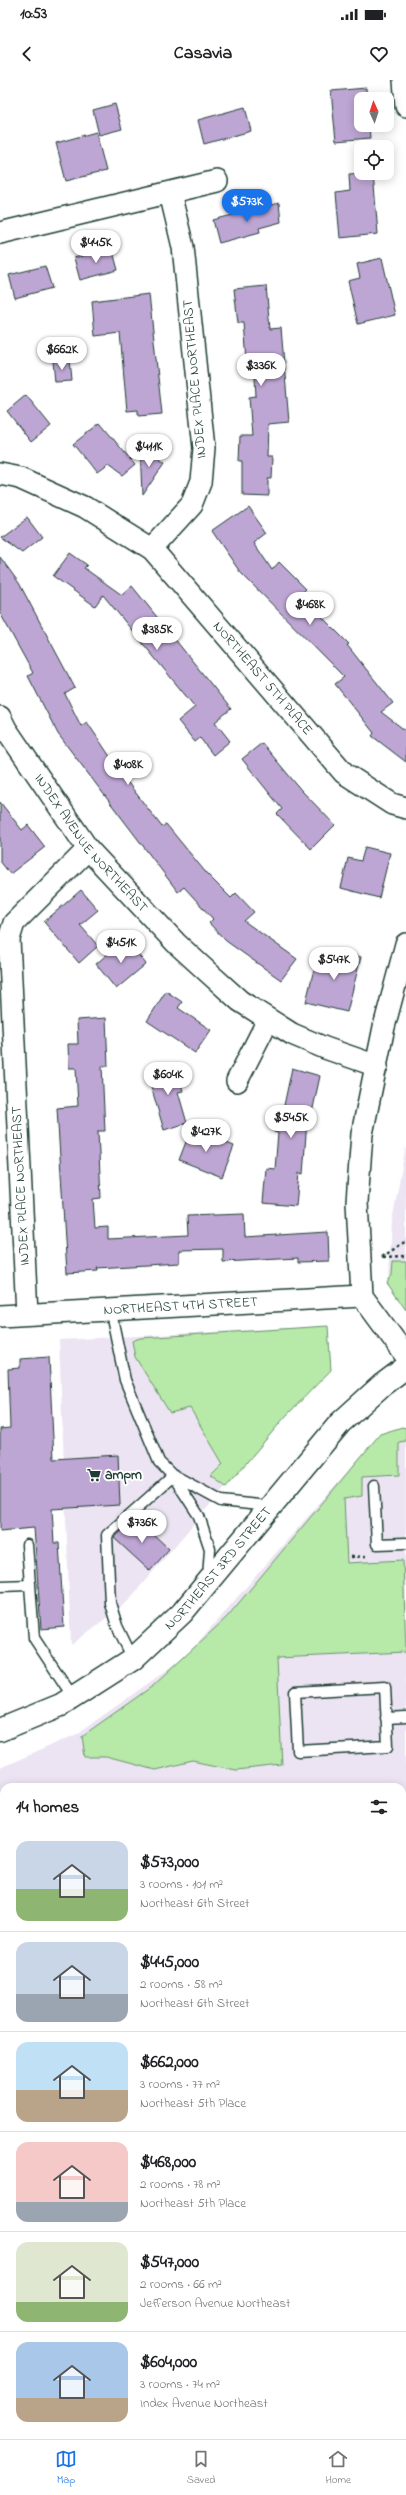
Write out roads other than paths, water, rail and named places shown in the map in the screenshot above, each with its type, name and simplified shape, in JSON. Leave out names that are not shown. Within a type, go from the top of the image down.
[{"type":"main road","name":"NORTHEAST 3RD STREET","points":[[0,1730],[61,1705],[133,1659],[182,1612],[269,1506],[340,1423],[382,1385],[406,1367]]},
{"type":"street","points":[[404,80],[406,106]]},
{"type":"street","points":[[0,233],[217,181]]},
{"type":"street","name":"INDEX PLACE NORTHEAST","points":[[152,549],[192,505],[201,482],[204,448],[183,247],[170,193]]},
{"type":"street","name":"NORTHEAST 5TH PLACE","points":[[0,474],[21,478],[85,507],[152,549],[344,773],[392,804],[406,808]]},
{"type":"street","name":"INDEX AVENUE NORTHEAST","points":[[0,717],[6,729],[88,849],[176,943],[240,1001],[268,1020],[325,1048],[377,1066]]},
{"type":"street","name":"INDEX PLACE NORTHEAST","points":[[27,1314],[10,939],[14,924],[88,849]]},
{"type":"street","points":[[406,944],[362,1134],[357,1202],[362,1296],[406,1356]]},
{"type":"street","points":[[238,1081],[268,1020]]},
{"type":"street","name":"NORTHEAST 4TH STREET","points":[[0,1316],[110,1308],[362,1296]]},
{"type":"lane","points":[[110,1308],[125,1380],[159,1462],[173,1476],[200,1520],[210,1549],[208,1581]]},
{"type":"lane","points":[[173,1476],[221,1501],[269,1506]]},
{"type":"lane","points":[[133,1659],[117,1626],[110,1603],[107,1535],[173,1476]]},
{"type":"lane","points":[[374,1486],[378,1544],[406,1543]]},
{"type":"lane","points":[[27,1544],[34,1638],[74,1697]]},
{"type":"lane","points":[[0,1586],[30,1585]]},
{"type":"lane","points":[[385,1687],[386,1718],[388,1746],[298,1751],[295,1692],[385,1687]]},
{"type":"lane","points":[[386,1718],[406,1718]]},
{"type":"place","name":"ampm","points":[[94,1475]]}]
